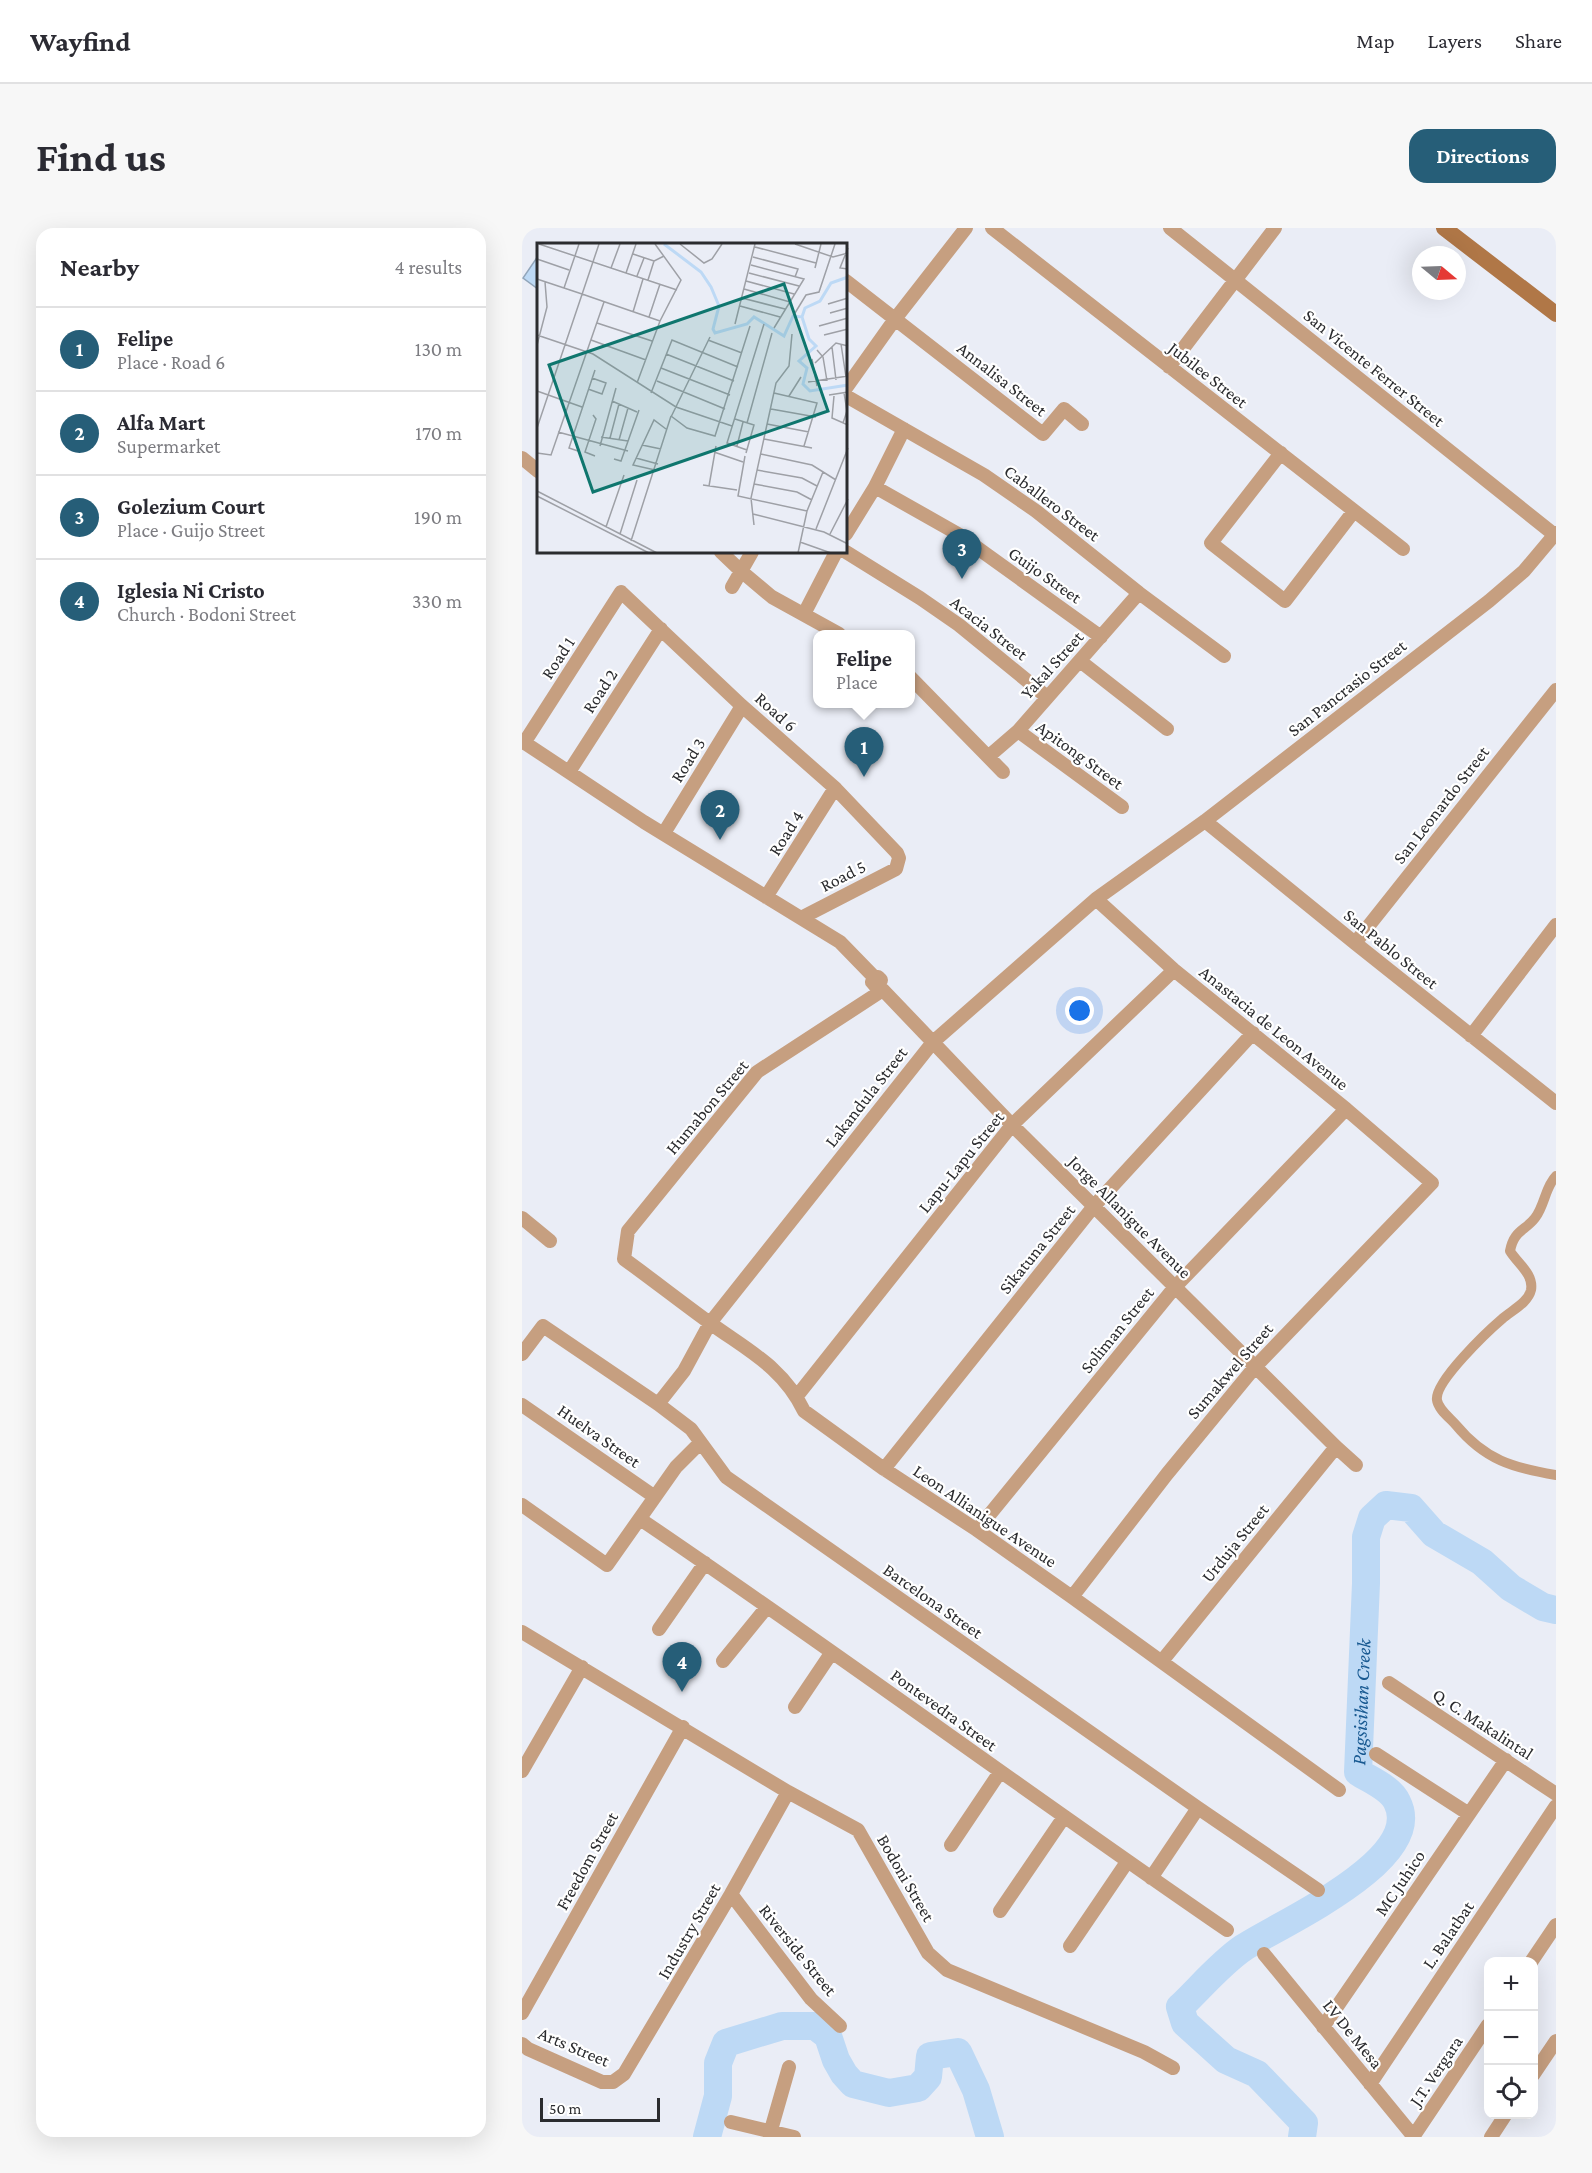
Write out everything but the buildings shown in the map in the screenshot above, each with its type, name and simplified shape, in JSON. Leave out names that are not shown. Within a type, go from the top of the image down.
[{"type":"main road","points":[[1444,228],[1556,314]]},
{"type":"street","points":[[848,385],[966,228]]},
{"type":"street","name":"Jubilee Street","points":[[992,228],[1404,549]]},
{"type":"street","name":"San Vicente Ferrer Street","points":[[1170,228],[1556,535]]},
{"type":"street","points":[[1169,367],[1275,228]]},
{"type":"street","points":[[848,283],[896,319]]},
{"type":"street","name":"Annalisa Street","points":[[896,319],[1043,434],[1064,409],[1082,424]]},
{"type":"street","name":"Caballero Street","points":[[848,397],[984,475],[1036,511],[1139,593],[1224,656]]},
{"type":"street","points":[[848,531],[875,487],[904,429]]},
{"type":"street","points":[[1281,453],[1211,543],[1286,601],[1354,510]]},
{"type":"street","points":[[522,458],[537,470]]},
{"type":"street","name":"Guijo Street","points":[[875,487],[958,534],[1101,637]]},
{"type":"street","name":"San Pancrasio Street","points":[[1151,860],[1205,821],[1489,601],[1524,571],[1556,535]]},
{"type":"street","name":"Acacia Street","points":[[848,553],[920,598],[959,626],[1047,697]]},
{"type":"street","points":[[723,554],[772,597],[832,630]]},
{"type":"street","points":[[732,587],[751,554]]},
{"type":"street","points":[[804,614],[835,554]]},
{"type":"street","name":"Road 6","points":[[621,592],[742,706],[835,788],[897,853],[899,864]]},
{"type":"street","name":"Road 1","points":[[523,742],[621,592]]},
{"type":"street","name":"Yakal Street","points":[[989,756],[1018,731],[1139,593]]},
{"type":"street","name":"Road 2","points":[[569,772],[661,629]]},
{"type":"street","points":[[1080,661],[1167,729]]},
{"type":"street","points":[[915,682],[1003,772]]},
{"type":"street","name":"San Leonardo Street","points":[[1355,943],[1556,690]]},
{"type":"street","name":"Road 3","points":[[664,833],[742,706]]},
{"type":"street","name":"Apitong Street","points":[[1018,731],[1122,807]]},
{"type":"street","name":"Jorge Allanigue Avenue","points":[[523,742],[840,942],[1012,1125],[1356,1465]]},
{"type":"street","name":"Road 4","points":[[766,897],[835,788]]},
{"type":"street","name":"San Pablo Street","points":[[1205,821],[1556,1103]]},
{"type":"street","name":"Lakandula Street","points":[[658,1404],[684,1371],[710,1323],[933,1041],[1096,899],[1151,860]]},
{"type":"street","name":"Road 5","points":[[801,918],[889,873],[899,864]]},
{"type":"street","name":"Anastacia de Leon Avenue","points":[[1096,899],[1174,970],[1346,1108],[1432,1183]]},
{"type":"street","points":[[1471,1036],[1556,925]]},
{"type":"street","name":"Lapu-Lapu Street","points":[[797,1396],[1012,1125],[1174,970]]},
{"type":"street","name":"Humabon Street","points":[[624,1258],[628,1231],[757,1072],[878,983]]},
{"type":"street","name":"Sikatuna Street","points":[[884,1469],[1094,1206],[1253,1033]]},
{"type":"street","name":"Soliman Street","points":[[977,1530],[1175,1287],[1346,1108]]},
{"type":"street","points":[[1556,1176],[1551,1181],[1535,1218],[1520,1230],[1510,1251],[1526,1270],[1532,1282],[1529,1296],[1470,1350],[1448,1375],[1436,1396],[1437,1403],[1449,1418],[1484,1452],[1500,1462],[1525,1470],[1556,1475]]},
{"type":"street","name":"Sumakwel Street","points":[[1072,1597],[1167,1474],[1255,1367],[1432,1183]]},
{"type":"street","points":[[522,1218],[550,1240]]},
{"type":"street","name":"Leon Allianigue Avenue","points":[[624,1258],[710,1323],[765,1360],[797,1396],[804,1411],[884,1469],[977,1530],[1072,1597],[1339,1790]]},
{"type":"street","name":"Barcelona Street","points":[[522,1354],[543,1326],[658,1404],[690,1429],[726,1477],[1318,1890]]},
{"type":"street","name":"Huelva Street","points":[[522,1405],[655,1497]]},
{"type":"street","points":[[522,1505],[607,1565],[676,1467],[700,1443]]},
{"type":"street","name":"Urduja Street","points":[[1162,1661],[1336,1447]]},
{"type":"street","name":"Pontevedra Street","points":[[640,1519],[1227,1930]]},
{"type":"street","points":[[659,1629],[705,1563]]},
{"type":"street","points":[[723,1661],[767,1607]]},
{"type":"street","name":"Bodoni Street","points":[[522,1632],[788,1792],[858,1830],[928,1953],[947,1970],[1144,2052],[1173,2068]]},
{"type":"street","points":[[795,1707],[832,1652]]},
{"type":"street","points":[[522,1771],[582,1667]]},
{"type":"street","name":"Q. C. Makalintal","points":[[1389,1683],[1556,1794]]},
{"type":"street","name":"Freedom Street","points":[[522,2013],[683,1727]]},
{"type":"street","points":[[1376,1755],[1469,1814]]},
{"type":"street","name":"MC Juhico","points":[[1323,2027],[1506,1760]]},
{"type":"street","points":[[951,1845],[1000,1772]]},
{"type":"street","name":"Industry Street","points":[[613,2082],[624,2074],[636,2057],[788,1792]]},
{"type":"street","name":"L. Balatbat","points":[[1370,2084],[1556,1806]]},
{"type":"street","points":[[1151,1878],[1198,1808]]},
{"type":"street","points":[[1000,1911],[1064,1817]]},
{"type":"street","points":[[1070,1946],[1127,1862]]},
{"type":"street","name":"Riverside Street","points":[[731,1894],[811,1999],[840,2026]]},
{"type":"street","points":[[1534,1957],[1556,1925]]},
{"type":"street","name":"LV De Mesa","points":[[1264,1954],[1414,2137]]},
{"type":"street","name":"J.T. Vergara","points":[[1414,2137],[1484,2031]]},
{"type":"street","points":[[1538,2067],[1556,2041]]},
{"type":"street","name":"Arts Street","points":[[522,2044],[528,2049],[602,2082],[613,2082]]},
{"type":"street","points":[[770,2134],[789,2067]]},
{"type":"street","points":[[1491,2137],[1503,2119]]},
{"type":"street","points":[[731,2122],[770,2134],[794,2137]]},
{"type":"water","points":[[537,257],[537,288],[523,278]]},
{"type":"waterway","name":"Pagsisihan Creek","points":[[1302,2137],[1304,2123],[1257,2074],[1226,2060],[1185,2023],[1180,2007],[1219,1968],[1243,1948],[1315,1907],[1345,1888],[1371,1867],[1391,1846],[1400,1824],[1397,1802],[1394,1797],[1385,1788],[1358,1772],[1366,1537],[1372,1518],[1386,1505],[1411,1508],[1434,1534],[1482,1562],[1511,1588],[1543,1607],[1556,1610]]},
{"type":"waterway","name":"Pagsisihan Creek","points":[[707,2137],[718,2096],[718,2063],[726,2043],[782,2026],[815,2026],[828,2036],[836,2060],[853,2084],[889,2093],[918,2088],[928,2077],[930,2056],[958,2052],[976,2090],[990,2137]]},
{"type":"place","name":"Golezium Court","points":[[962,579]]},
{"type":"place","name":"Felipe","points":[[864,777]]},
{"type":"place","name":"Alfa Mart","points":[[720,840]]},
{"type":"place","name":"Iglesia Ni Cristo","points":[[682,1692]]}]
